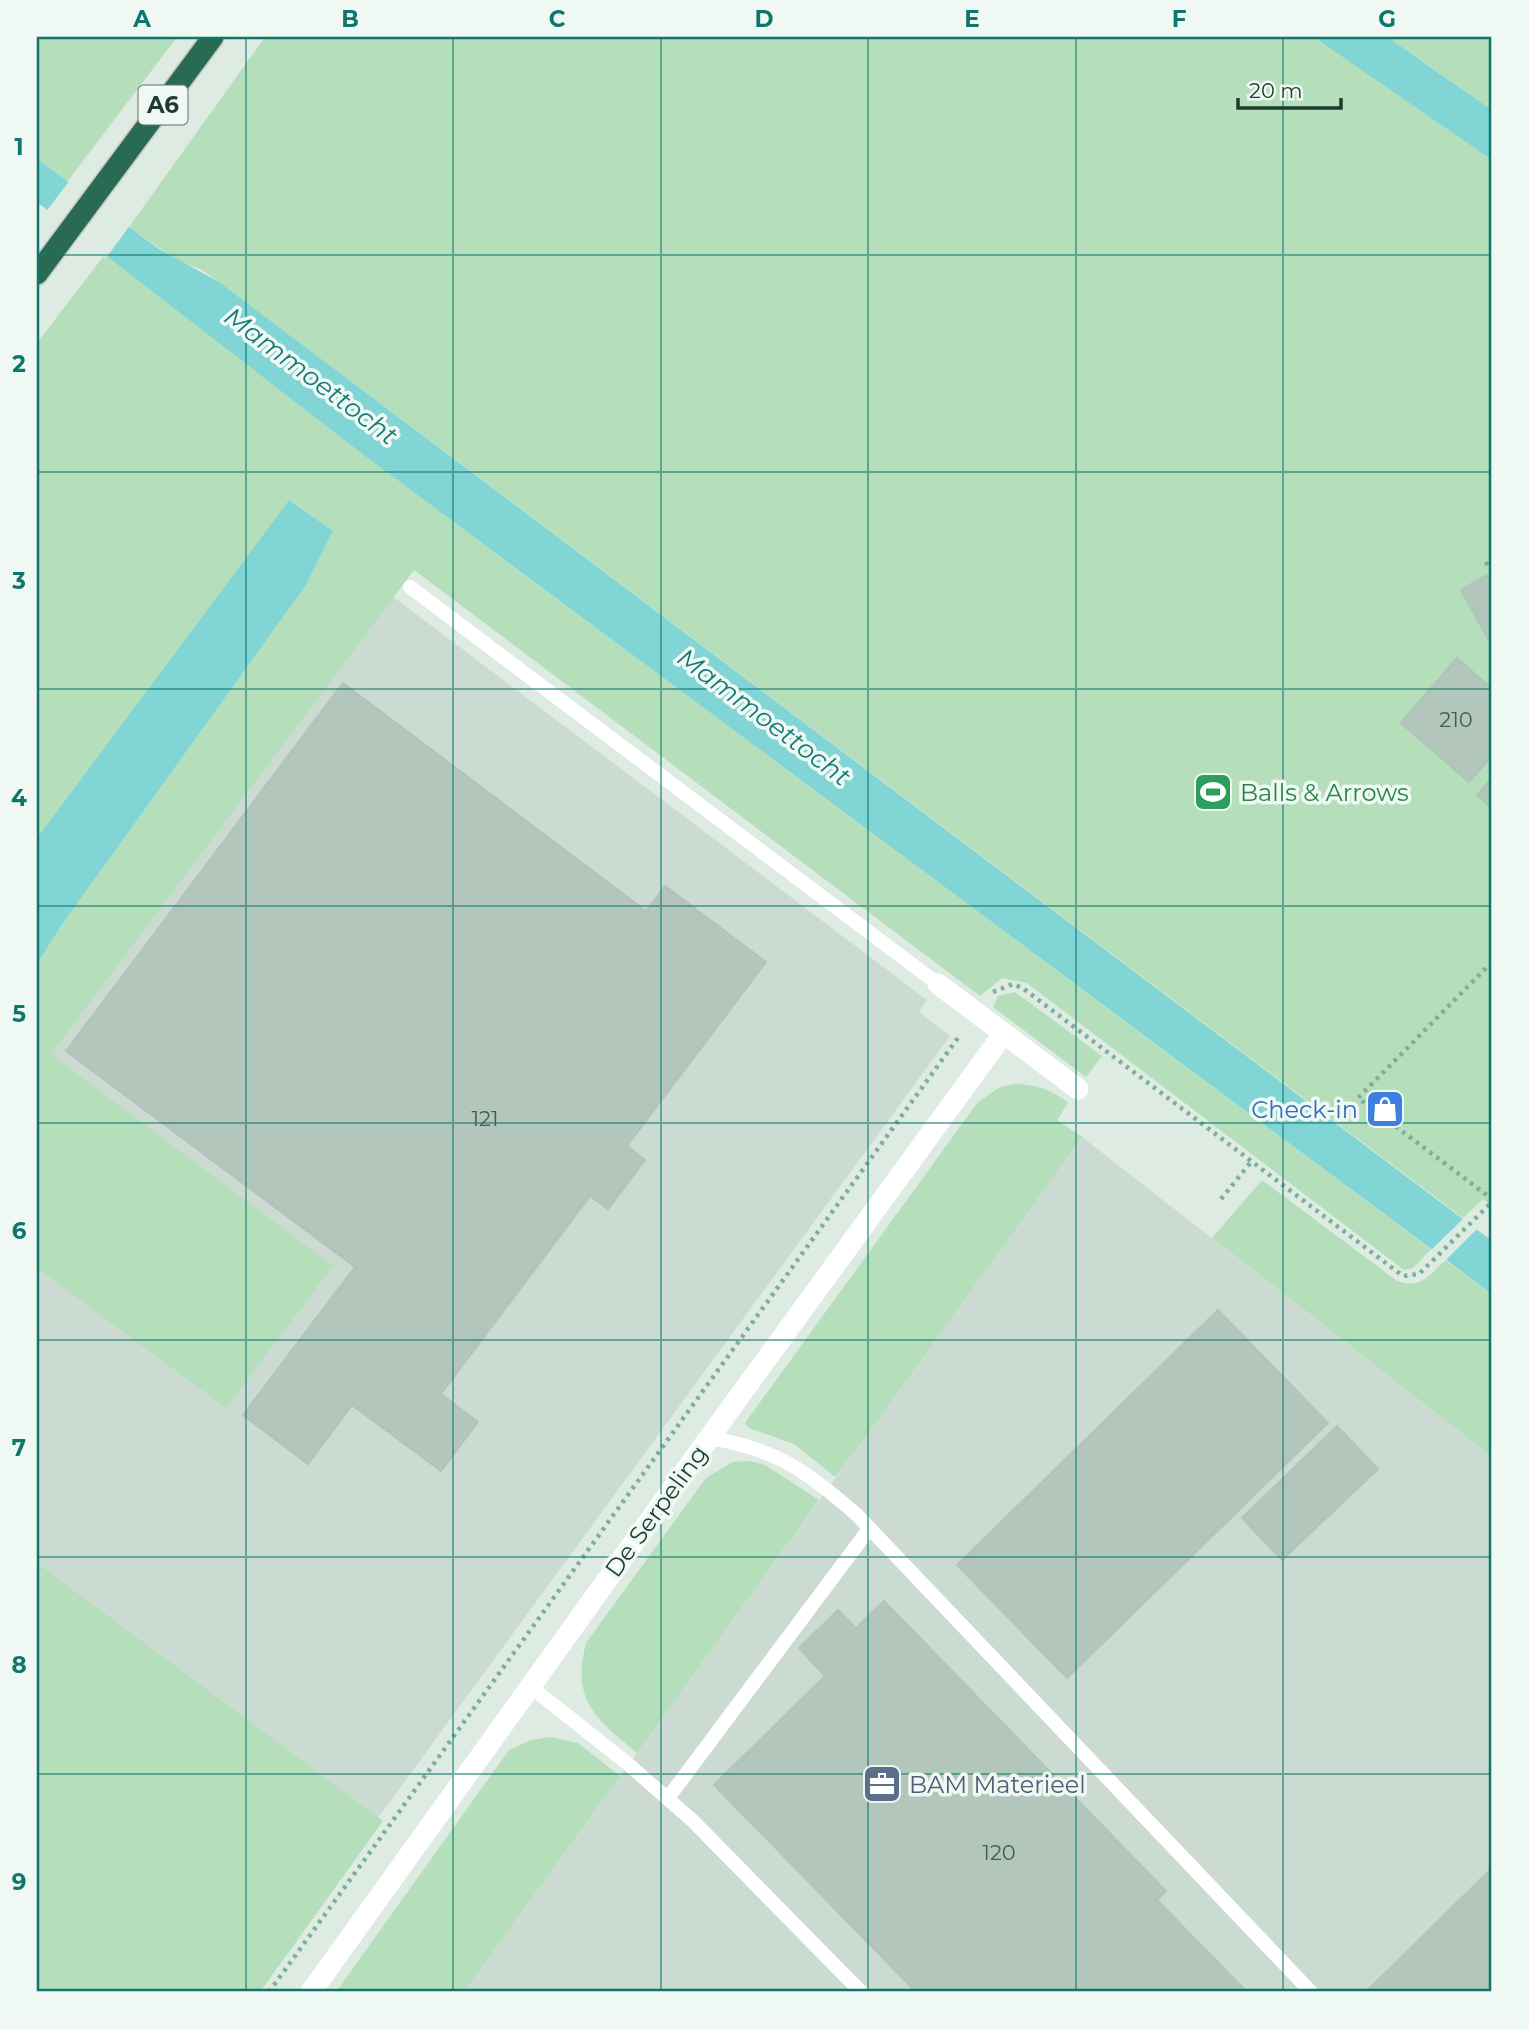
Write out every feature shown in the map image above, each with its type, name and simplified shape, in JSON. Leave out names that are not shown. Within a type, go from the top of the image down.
[{"type":"highway","name":"A6","points":[[37,274],[213,37]]},
{"type":"street","points":[[938,984],[1078,1089]]},
{"type":"street","name":"De Serpeling","points":[[311,1992],[1004,1033]]},
{"type":"lane","points":[[411,587],[938,984]]},
{"type":"lane","points":[[709,1438],[746,1444],[789,1462],[827,1489],[869,1529],[1311,1992]]},
{"type":"lane","points":[[668,1798],[869,1529]]},
{"type":"lane","points":[[531,1687],[668,1798],[861,1992]]},
{"type":"path","points":[[1486,562],[1492,572]]},
{"type":"path","points":[[269,1992],[996,990],[1013,984],[1024,989],[1407,1278],[1419,1274],[1492,1202],[1358,1098],[1492,962]]},
{"type":"path","points":[[1221,1199],[1251,1162]]},
{"type":"shaded area","points":[[375,583],[927,1000],[919,1012],[950,1036],[370,1829],[37,1578],[37,1027]]},
{"type":"shaded area","name":"BAM Materieel","points":[[1082,1137],[1492,1457],[1492,1992],[464,1992]]},
{"type":"green space","points":[[37,37],[177,37],[67,182],[37,159]]},
{"type":"green space","name":"Balls & Arrows","points":[[265,37],[1492,37],[1492,110],[1422,61],[1397,94],[1492,160],[1492,1206],[1483,1199],[1463,1218],[219,282],[200,269],[178,261],[129,227]]},
{"type":"green space","points":[[106,253],[365,456],[1431,1249],[1413,1268],[1404,1270],[1027,983],[1002,978],[980,996],[414,570],[51,1054],[333,1266],[226,1408],[37,1268],[37,964],[61,926],[306,585],[333,531],[289,500],[37,838],[37,343]]},
{"type":"green space","points":[[1015,992],[1102,1056],[1086,1077],[993,1007],[998,996]]},
{"type":"green space","points":[[1014,1084],[1043,1089],[1068,1103],[1057,1120],[1082,1137],[856,1450],[835,1477],[794,1444],[749,1428],[745,1423],[978,1102],[1000,1087]]},
{"type":"green space","points":[[1262,1180],[1397,1281],[1412,1284],[1424,1280],[1445,1260],[1492,1294],[1492,1457],[1212,1238]]},
{"type":"green space","points":[[750,1461],[765,1465],[819,1500],[637,1753],[610,1730],[590,1707],[582,1680],[586,1643],[706,1478],[733,1462]]},
{"type":"green space","points":[[37,1563],[383,1821],[260,1992],[37,1992]]},
{"type":"green space","points":[[550,1737],[578,1743],[620,1776],[464,1992],[336,1992],[509,1750],[531,1740]]},
{"type":"water","points":[[1314,37],[1387,37],[1492,110],[1492,160]]},
{"type":"water","name":"Mammoettocht","points":[[37,159],[159,249],[219,282],[1492,1241],[1492,1294],[365,456],[37,202]]},
{"type":"water","points":[[289,500],[333,531],[306,585],[61,926],[37,964],[37,838]]},
{"type":"pier","points":[[70,180],[131,224],[106,258],[45,213]]},
{"type":"pier","points":[[1466,1216],[1479,1227],[1443,1263],[1429,1252]]},
{"type":"building","points":[[1487,575],[1492,584],[1492,646],[1461,590]]},
{"type":"building","points":[[1457,658],[1492,689],[1492,756],[1469,782],[1401,723]]},
{"type":"building","points":[[343,683],[646,911],[665,886],[766,962],[627,1146],[645,1160],[608,1209],[590,1196],[441,1394],[478,1422],[441,1471],[352,1405],[308,1464],[243,1415],[355,1267],[66,1051]]},
{"type":"building","points":[[1492,778],[1492,808],[1477,795]]},
{"type":"building","points":[[1378,1099],[1396,1113],[1392,1118],[1374,1104]]},
{"type":"building","points":[[1218,1310],[1328,1423],[1067,1678],[957,1565]]},
{"type":"building","points":[[1337,1426],[1378,1469],[1282,1560],[1242,1518]]},
{"type":"building","points":[[884,1601],[1166,1891],[1157,1900],[1247,1992],[916,1992],[714,1785],[825,1676],[799,1648],[838,1610],[856,1628]]},
{"type":"building","points":[[1492,1868],[1492,1992],[1366,1992]]},
{"type":"place","name":"Balls & Arrows","points":[[1213,792]]},
{"type":"place","name":"Check-in","points":[[1385,1109]]},
{"type":"place","name":"BAM Materieel","points":[[882,1784]]}]
